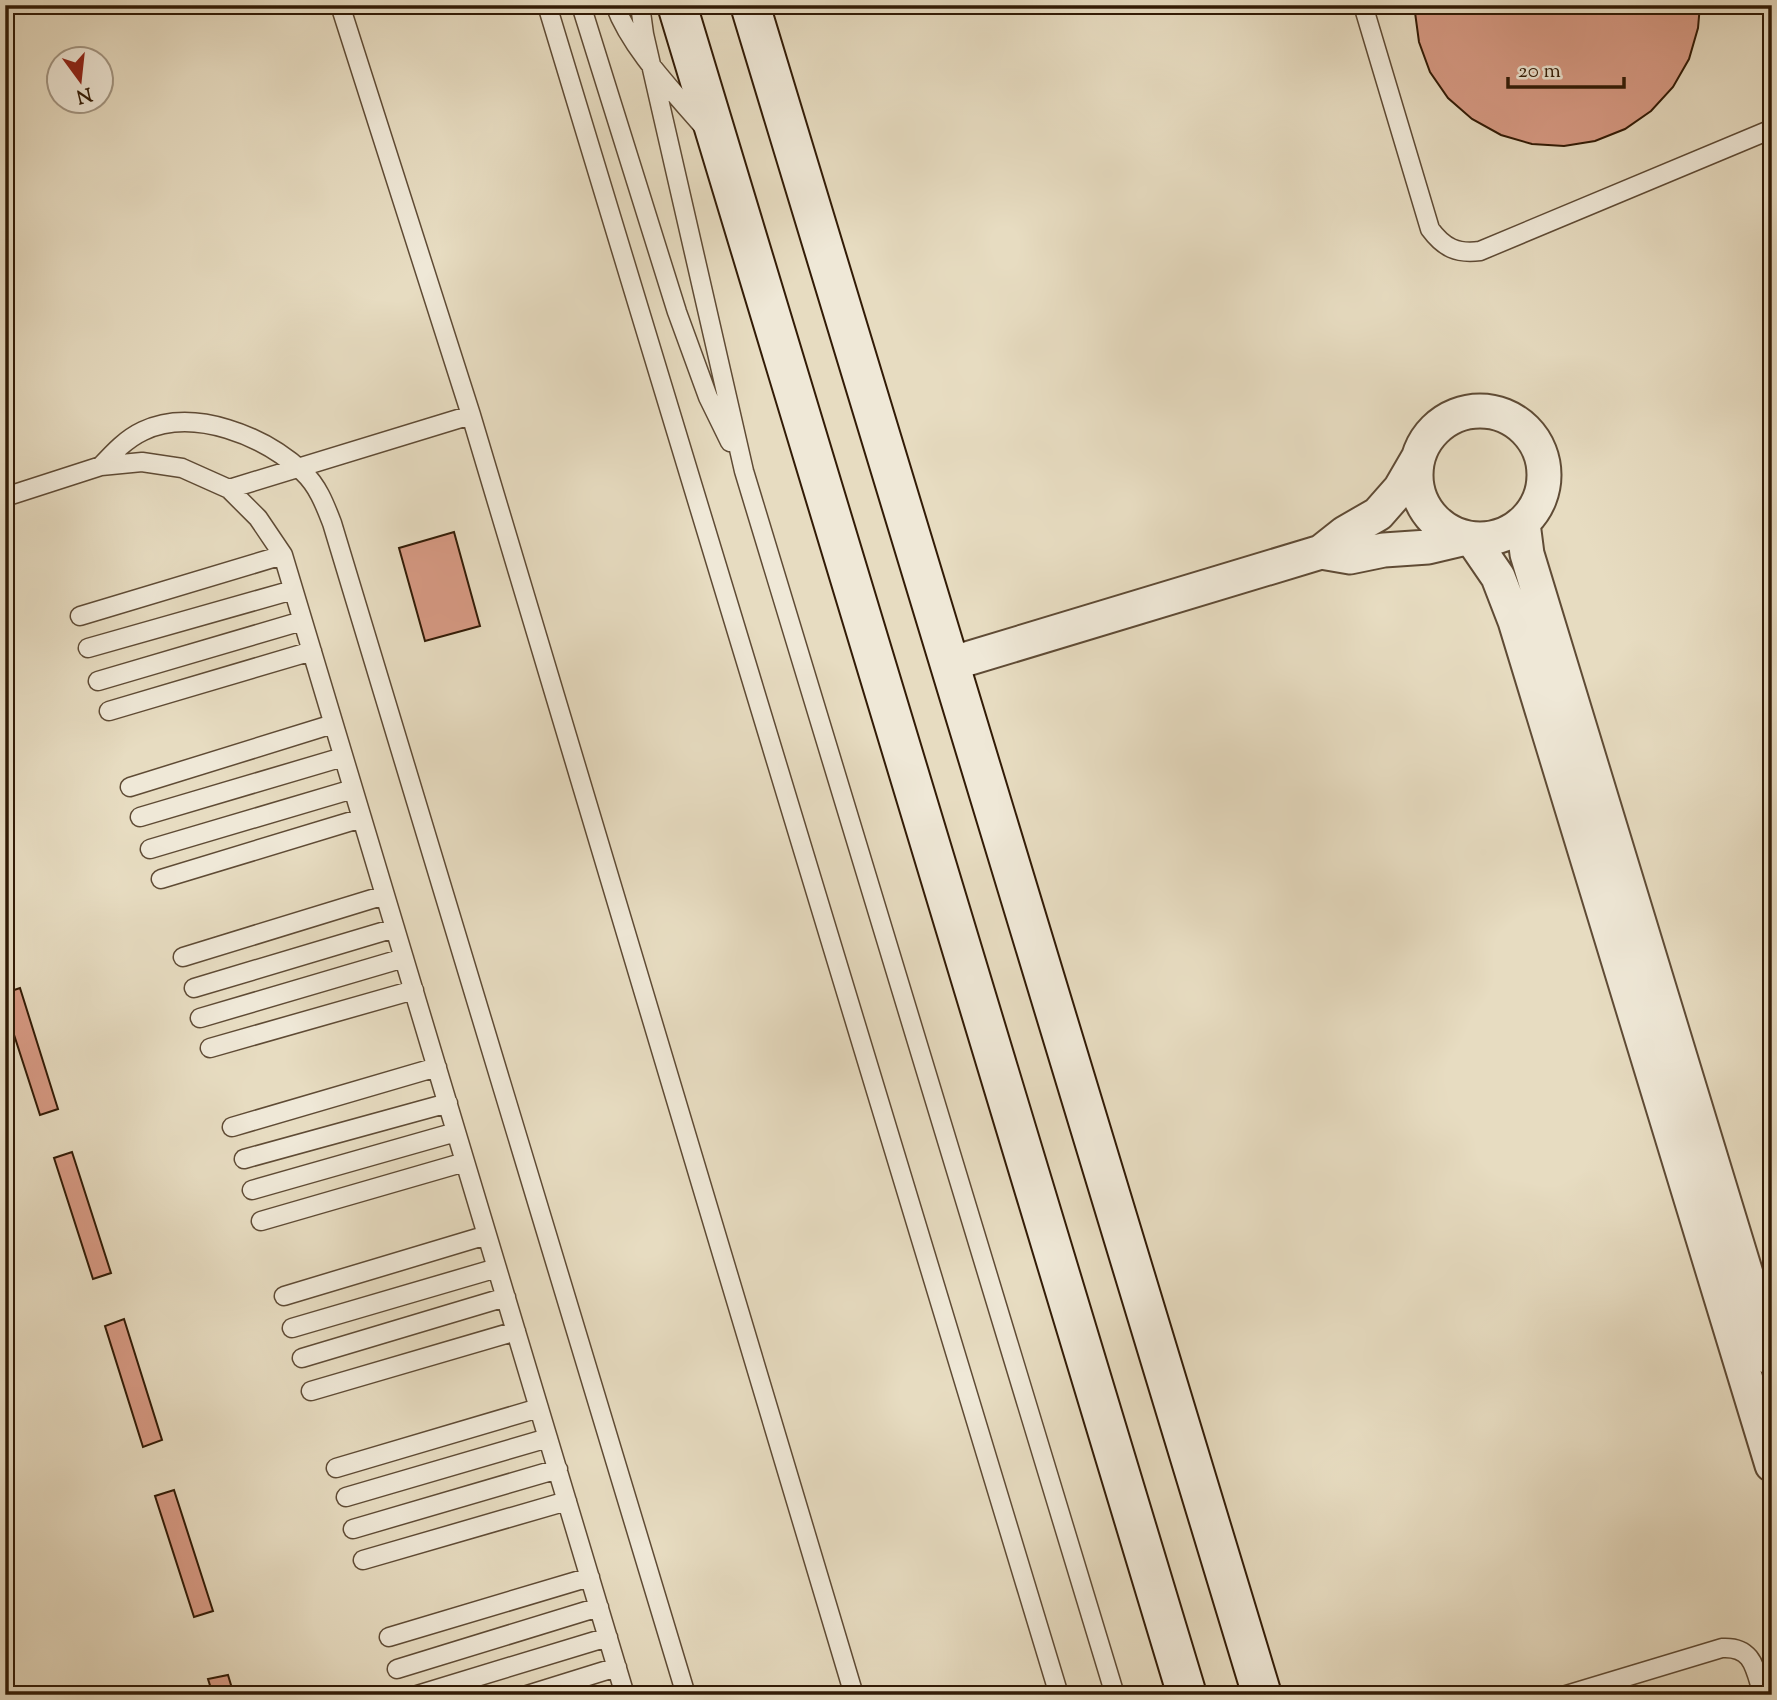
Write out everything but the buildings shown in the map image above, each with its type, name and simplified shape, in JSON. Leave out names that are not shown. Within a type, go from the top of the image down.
[{"type":"street","points":[[677,5],[1187,1695]]},
{"type":"street","points":[[750,5],[1262,1695]]},
{"type":"street","points":[[950,664],[1321,552],[1345,533],[1378,514],[1400,489],[1426,442],[1437,427],[1452,417],[1470,412],[1488,412],[1506,417],[1521,426],[1534,440],[1541,456],[1544,474],[1542,492],[1535,509],[1523,523],[1508,533],[1490,539],[1454,534],[1439,525],[1426,511],[1416,477],[1418,458]]},
{"type":"street","points":[[1523,523],[1527,554],[1772,1359]]},
{"type":"street","points":[[1321,552],[1350,557],[1384,550],[1428,547],[1469,538]]},
{"type":"street","points":[[1469,538],[1498,577],[1515,621],[1772,1465]]},
{"type":"lane","points":[[340,5],[471,415],[854,1695]]},
{"type":"lane","points":[[547,5],[1059,1695]]},
{"type":"lane","points":[[581,5],[677,312],[708,397],[744,471]]},
{"type":"lane","points":[[615,5],[619,17],[651,66],[719,145]]},
{"type":"lane","points":[[640,5],[651,66],[744,471],[1115,1695]]},
{"type":"lane","points":[[1363,5],[1430,229],[1439,241],[1451,250],[1465,253],[1480,251],[1772,129]]},
{"type":"lane","points":[[229,489],[471,415]]},
{"type":"lane","points":[[102,466],[120,446],[143,431],[169,423],[197,422],[240,434],[274,450],[305,473],[321,496],[332,523],[686,1695]]},
{"type":"lane","points":[[5,496],[102,466],[142,462],[182,468],[229,489],[258,518],[283,555],[625,1695]]},
{"type":"lane","points":[[80,616],[283,555]]},
{"type":"lane","points":[[88,648],[293,590]]},
{"type":"lane","points":[[98,681],[302,621]]},
{"type":"lane","points":[[109,711],[312,651]]},
{"type":"lane","points":[[130,787],[333,724]]},
{"type":"lane","points":[[140,817],[343,757]]},
{"type":"lane","points":[[150,849],[353,789]]},
{"type":"lane","points":[[161,879],[362,818]]},
{"type":"lane","points":[[183,957],[385,895]]},
{"type":"lane","points":[[194,988],[395,928]]},
{"type":"lane","points":[[200,1018],[404,958]]},
{"type":"lane","points":[[210,1048],[414,990]]},
{"type":"lane","points":[[232,1127],[437,1068]]},
{"type":"lane","points":[[244,1159],[448,1103]]},
{"type":"lane","points":[[252,1190],[456,1132]]},
{"type":"lane","points":[[261,1221],[465,1162]]},
{"type":"lane","points":[[284,1296],[487,1235]]},
{"type":"lane","points":[[292,1328],[497,1268]]},
{"type":"lane","points":[[302,1358],[506,1297]]},
{"type":"lane","points":[[311,1391],[516,1331]]},
{"type":"lane","points":[[336,1468],[539,1408]]},
{"type":"lane","points":[[346,1497],[548,1438]]},
{"type":"lane","points":[[353,1529],[558,1469]]},
{"type":"lane","points":[[363,1560],[567,1501]]},
{"type":"lane","points":[[388,1637],[590,1577]]},
{"type":"lane","points":[[397,1669],[600,1608]]},
{"type":"lane","points":[[417,1695],[608,1637]]},
{"type":"lane","points":[[1566,1695],[1723,1647],[1739,1649],[1752,1660],[1763,1695]]},
{"type":"lane","points":[[527,1695],[617,1667]]}]
